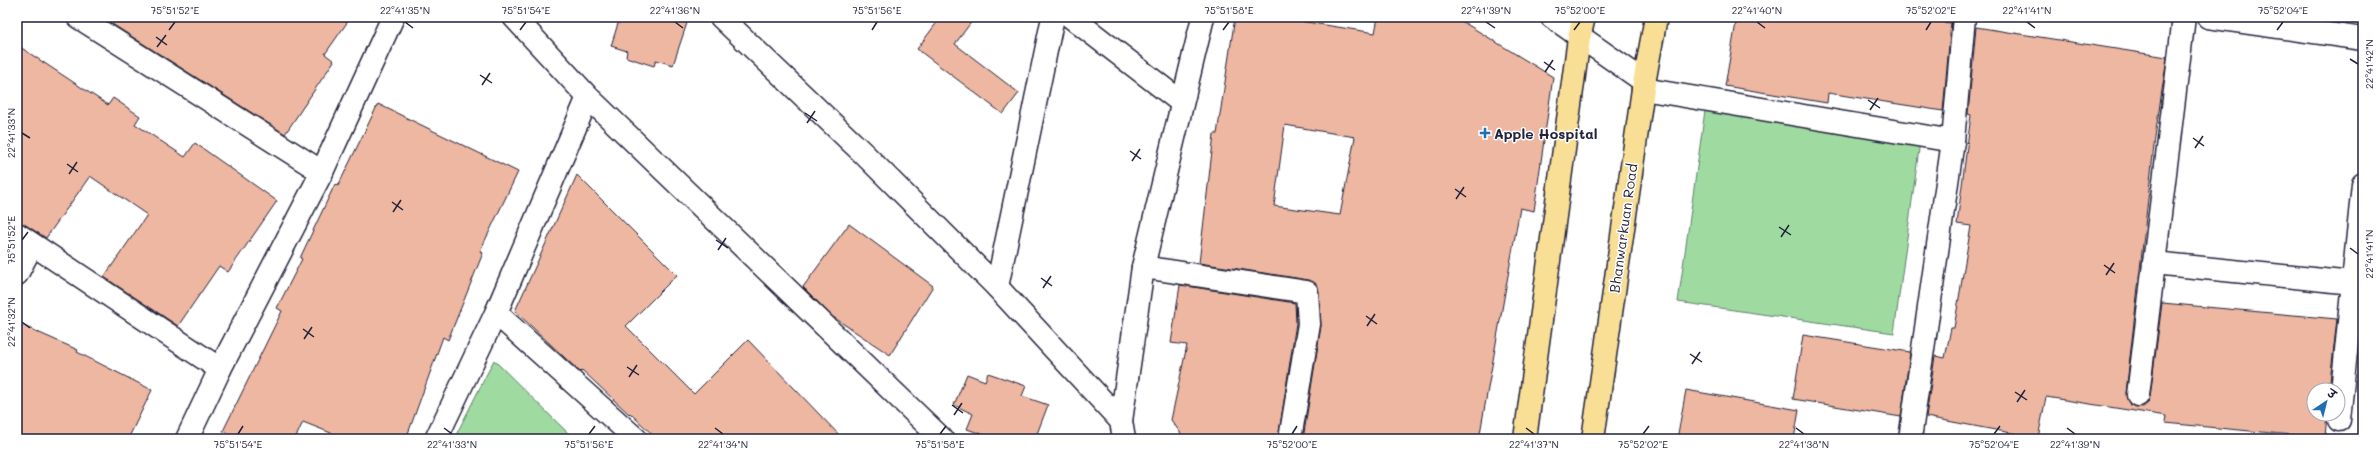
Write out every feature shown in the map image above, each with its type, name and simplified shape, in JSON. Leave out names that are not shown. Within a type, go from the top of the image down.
[{"type":"main road","points":[[1525,439],[1579,38],[1584,17]]},
{"type":"main road","name":"Bhanwarkuan Road","points":[[1594,439],[1644,85],[1656,17]]},
{"type":"street","points":[[78,17],[322,172]]},
{"type":"street","points":[[186,439],[220,369],[322,172],[393,17]]},
{"type":"street","points":[[514,17],[588,97],[942,439]]},
{"type":"street","points":[[721,17],[863,153],[997,288],[1122,430]]},
{"type":"street","points":[[997,288],[1053,17]]},
{"type":"street","points":[[1071,17],[1181,102]]},
{"type":"street","points":[[1122,430],[1143,267],[1181,102],[1203,17]]},
{"type":"street","points":[[1552,17],[1644,85],[1953,142]]},
{"type":"street","points":[[1910,439],[1953,142],[1964,17]]},
{"type":"street","points":[[2138,395],[2184,17]]},
{"type":"street","points":[[2208,17],[2363,39]]},
{"type":"street","points":[[436,439],[496,313],[588,97]]},
{"type":"street","points":[[2343,382],[2363,184]]},
{"type":"street","points":[[17,274],[24,239],[220,369]]},
{"type":"street","points":[[2154,263],[2353,283]]},
{"type":"street","points":[[1143,267],[1307,292],[1309,324],[1290,439]]},
{"type":"street","points":[[496,313],[636,439]]},
{"type":"green space","points":[[1707,96],[1922,127],[1894,333],[1678,302]]},
{"type":"green space","points":[[494,360],[574,439],[454,439]]},
{"type":"building","points":[[101,17],[351,17],[325,54],[334,61],[285,134]]},
{"type":"building","points":[[620,17],[689,17],[673,65],[656,60],[654,66],[626,57],[627,51],[611,46]]},
{"type":"building","points":[[941,17],[975,17],[955,44],[1019,93],[1003,114],[917,49]]},
{"type":"building","points":[[1235,17],[1275,17],[1375,33],[1378,17],[1455,17],[1553,77],[1534,211],[1520,208],[1479,439],[1303,439],[1321,326],[1318,286],[1309,280],[1199,263],[1214,134],[1217,134]],"holes":[[[1285,125],[1355,137],[1340,215],[1274,206]]]},
{"type":"building","points":[[1737,17],[1943,17],[1942,22],[1951,23],[1943,111],[1828,93],[1827,103],[1725,86]]},
{"type":"building","points":[[1976,27],[2167,57],[2155,137],[2126,393],[2130,405],[2143,407],[2148,403],[2150,397],[2162,303],[2337,319],[2330,382],[2306,382],[2306,422],[2326,422],[2325,438],[2165,423],[2166,416],[2046,397],[2038,438],[1926,417],[1935,356],[1945,358],[1951,328],[1954,328],[1971,226],[1957,224],[1971,115],[1968,114]]},
{"type":"building","points":[[17,45],[108,105],[113,98],[140,116],[135,124],[185,157],[195,143],[277,201],[228,272],[219,266],[178,326],[104,277],[147,215],[90,176],[46,238],[24,224],[17,222]]},
{"type":"building","points":[[378,104],[518,172],[480,251],[483,253],[448,340],[443,337],[406,439],[346,439],[303,422],[295,439],[239,439],[223,431],[282,311],[277,308],[302,259],[300,258],[335,184],[338,186]]},
{"type":"building","points":[[577,175],[677,275],[626,326],[694,394],[748,340],[843,439],[657,439],[582,370],[580,372],[515,311]]},
{"type":"building","points":[[849,224],[933,286],[890,355],[833,317],[803,287]]},
{"type":"building","points":[[1180,285],[1295,303],[1296,323],[1278,439],[1185,439],[1171,420],[1187,345],[1171,343]]},
{"type":"building","points":[[17,323],[78,350],[77,352],[152,390],[128,439],[17,439]]},
{"type":"building","points":[[1803,335],[1910,352],[1901,417],[1793,399]]},
{"type":"building","points":[[988,373],[1026,386],[1022,396],[1048,405],[1035,439],[996,439],[967,429],[973,414],[954,405],[967,374],[985,381]]},
{"type":"building","points":[[1686,390],[1799,410],[1794,439],[1677,439]]},
{"type":"place","name":"Apple Hospital","points":[[1485,133]]}]
